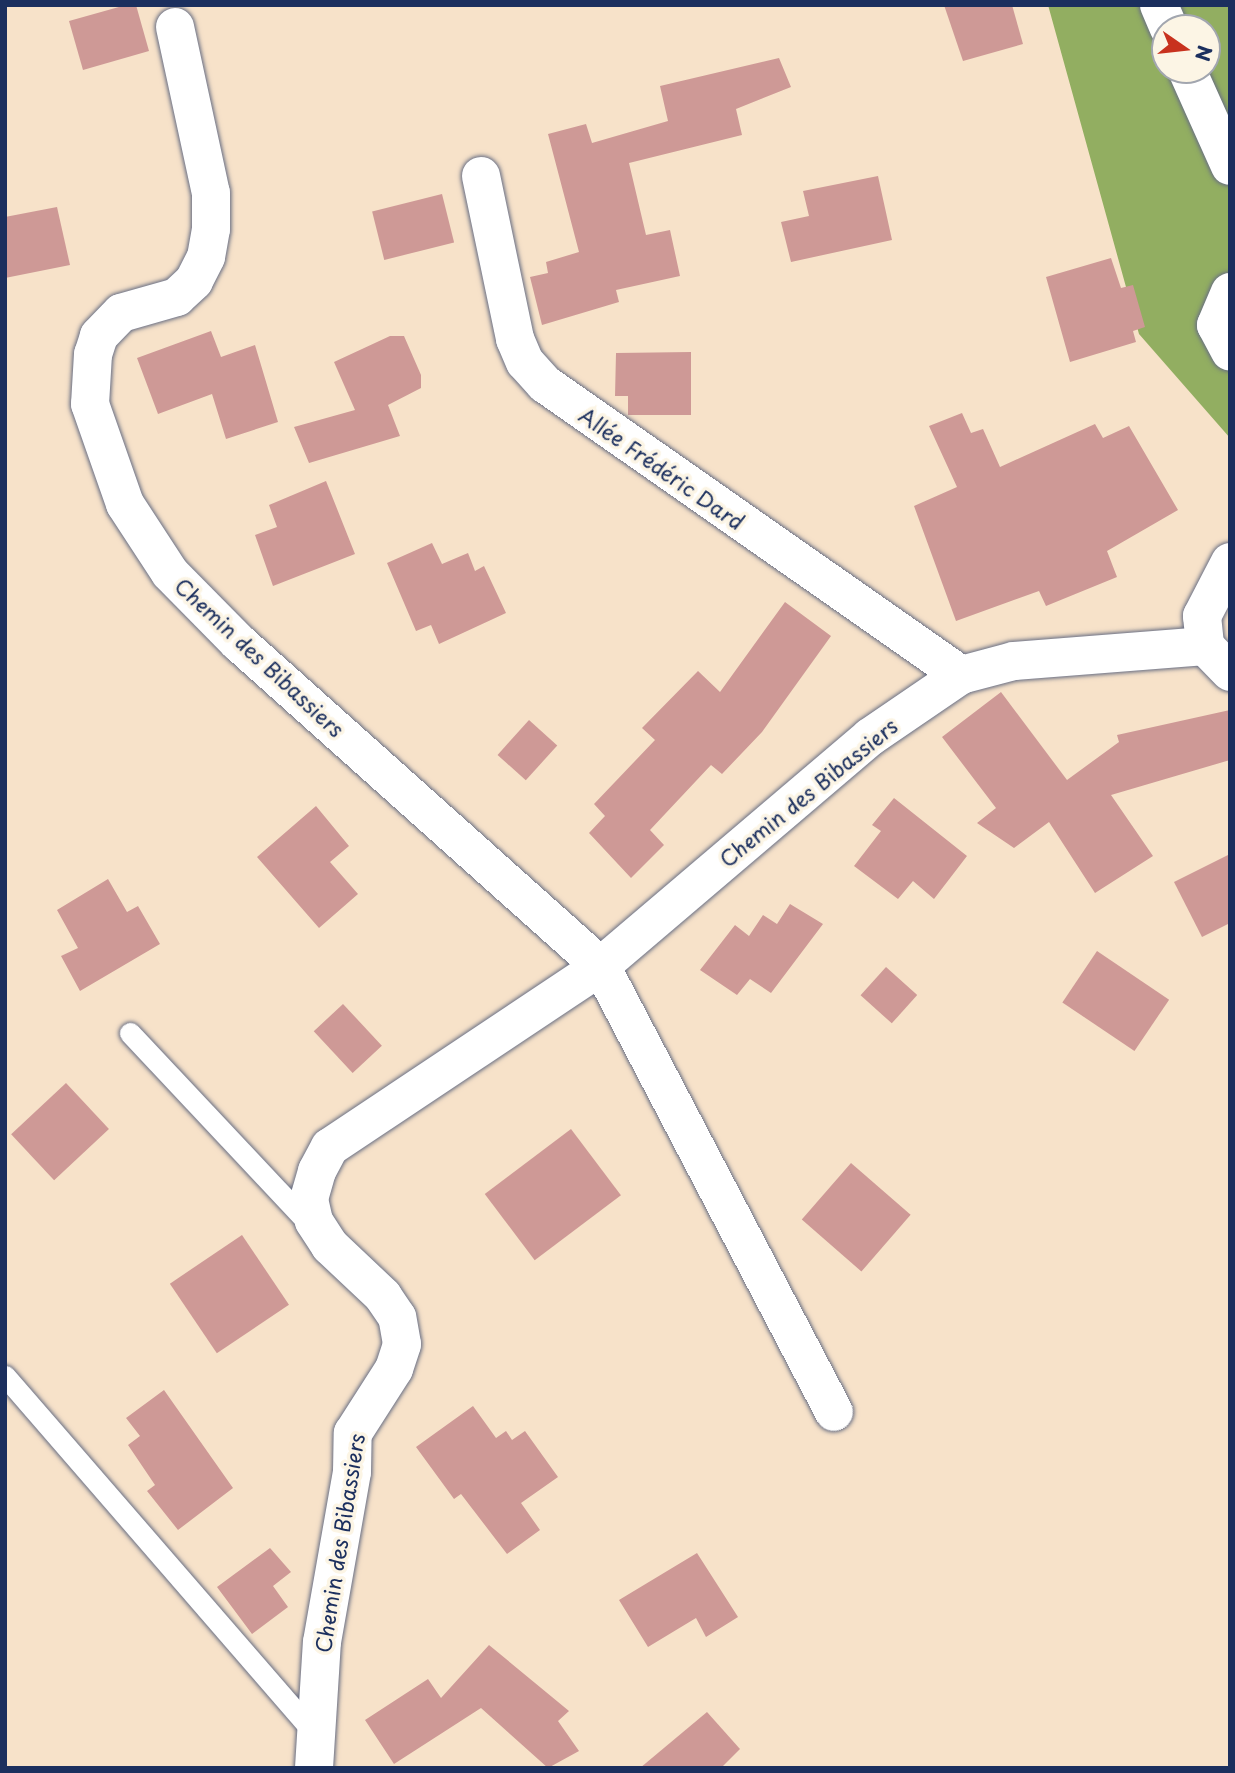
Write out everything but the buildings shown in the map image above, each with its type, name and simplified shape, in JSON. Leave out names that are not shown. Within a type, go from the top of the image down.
[{"type":"street","name":"Chemin des Bibassiers","points":[[175,27],[211,193],[211,229],[206,257],[194,281],[177,297],[121,313],[99,336],[93,354],[90,404],[125,503],[170,573],[238,642],[601,966],[834,1412]]},
{"type":"street","points":[[1193,84],[1230,166]]},
{"type":"street","name":"Allée Frédéric Dard","points":[[481,176],[515,339],[525,362],[545,384],[961,675]]},
{"type":"street","points":[[1230,292],[1216,325],[1230,351]]},
{"type":"street","points":[[1217,659],[1202,616],[1230,562]]},
{"type":"street","name":"Chemin des Bibassiers","points":[[314,1749],[322,1642],[352,1472],[353,1433],[394,1369],[402,1344],[397,1317],[383,1296],[330,1246],[314,1221],[309,1199],[317,1171],[330,1147],[601,966],[870,737],[961,675],[1014,661],[1217,659]]},
{"type":"lane","points":[[130,1033],[330,1246]]},
{"type":"lane","points":[[5,1376],[314,1749]]},
{"type":"green space","points":[[1048,5],[1230,5],[1230,438],[1139,334]]}]
